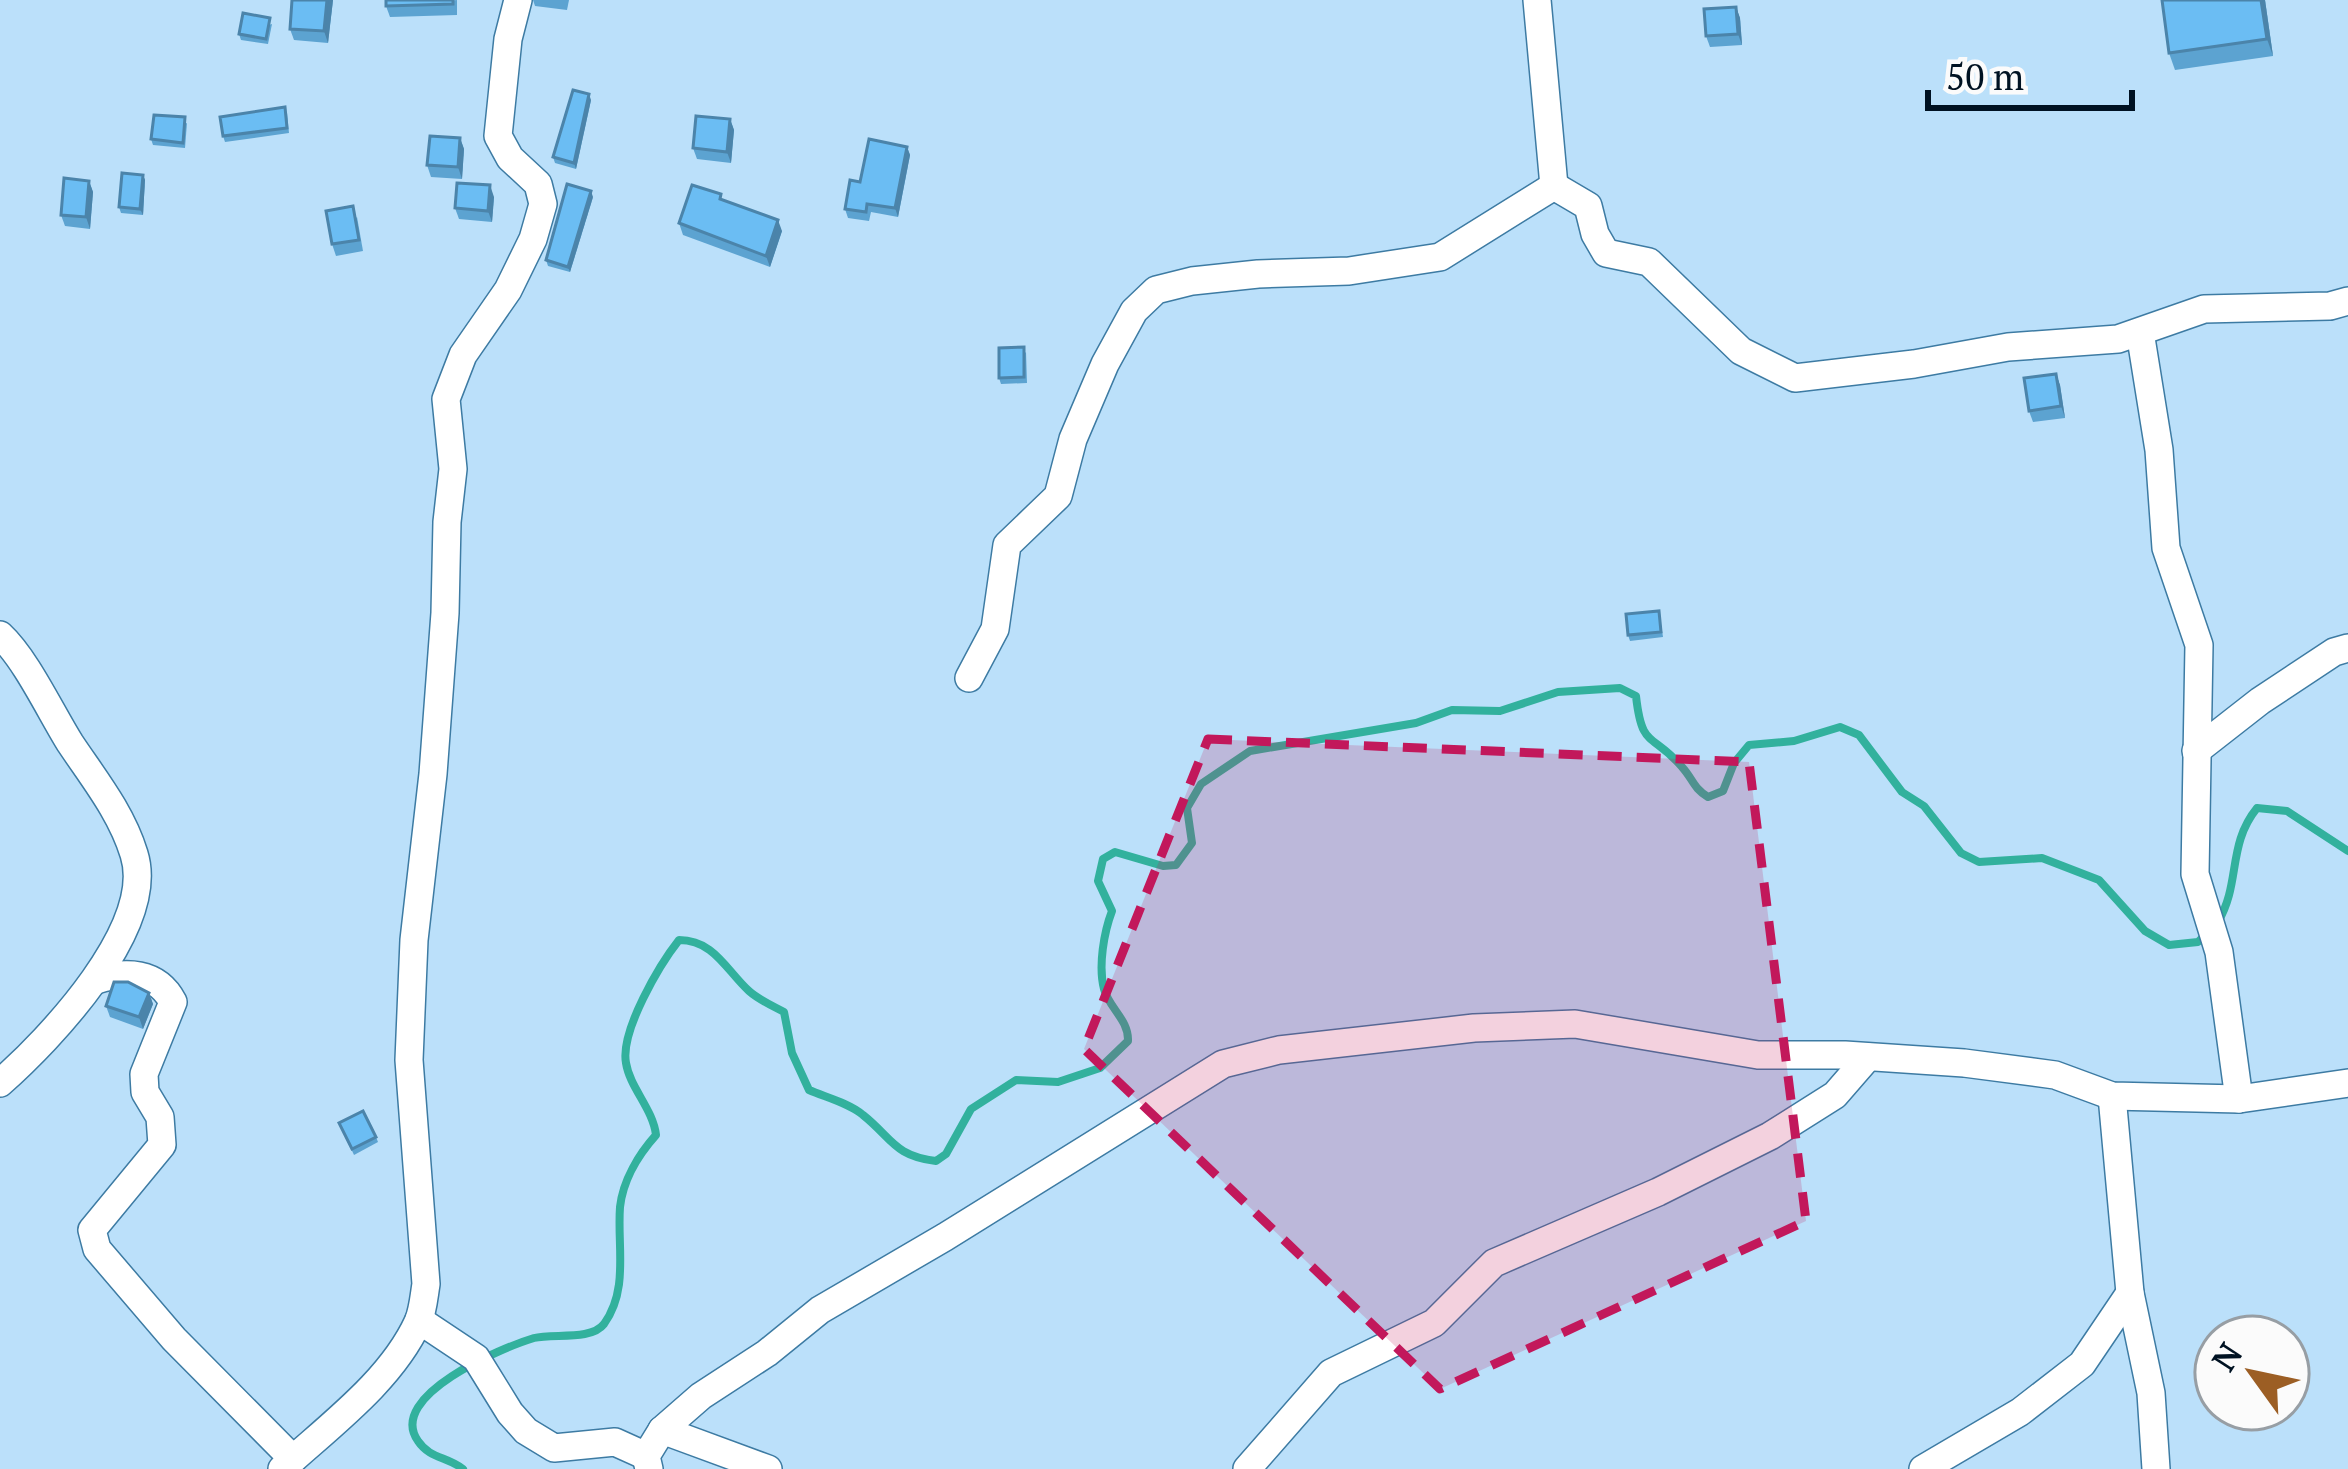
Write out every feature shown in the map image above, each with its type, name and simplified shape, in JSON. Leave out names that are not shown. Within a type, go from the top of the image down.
[{"type":"street","points":[[96,980],[123,972],[147,977],[167,990],[173,1002],[143,1074],[145,1092],[160,1117],[162,1145],[92,1230],[97,1249],[287,1464],[356,1402],[394,1359],[419,1320],[426,1284],[409,1060],[414,940],[445,613],[453,469],[446,399],[464,355],[508,290],[543,204],[538,184],[510,158],[498,136],[508,38],[518,0]]},
{"type":"street","points":[[1537,0],[1554,186]]},
{"type":"street","points":[[1554,186],[1588,206],[1594,234],[1606,253],[1648,262],[1741,351],[1795,377],[1914,364],[2008,347],[2118,339],[2204,309],[2348,302]]},
{"type":"street","points":[[969,678],[995,628],[1007,545],[1058,496],[1073,439],[1105,364],[1134,311],[1156,290],[1192,281],[1349,271],[1439,256],[1554,186]]},
{"type":"street","points":[[2140,332],[2159,449],[2166,548],[2199,645],[2195,874],[2219,952],[2239,1100]]},
{"type":"street","points":[[0,635],[113,806],[136,859],[133,904],[96,980],[45,1043],[0,1082]]},
{"type":"street","points":[[2196,751],[2260,701],[2334,652],[2348,648]]},
{"type":"street","points":[[419,1320],[476,1358],[509,1413],[526,1431],[554,1448],[615,1442],[648,1463],[662,1430],[820,1310],[1222,1064],[1279,1050],[1474,1028],[1575,1024],[1758,1054],[1868,1057],[2055,1075],[2112,1096],[2239,1100],[2348,1084]]},
{"type":"street","points":[[1247,1469],[1331,1373],[1434,1323],[1494,1263],[1658,1192],[1770,1136],[1835,1095],[1868,1057]]},
{"type":"street","points":[[2112,1096],[2130,1293],[2151,1394],[2156,1469]]},
{"type":"street","points":[[1924,1469],[2020,1412],[2082,1364],[2130,1293]]},
{"type":"street","points":[[662,1430],[768,1469]]},
{"type":"highlighted area","points":[[1208,739],[1749,762],[1806,1221],[1440,1389],[1084,1049]]},
{"type":"building","points":[[292,0],[327,0],[324,31],[290,29]]},
{"type":"building","points":[[386,0],[453,0],[453,4],[386,6]]},
{"type":"building","points":[[2162,0],[2261,0],[2267,39],[2169,53]]},
{"type":"building","points":[[1736,7],[1738,34],[1706,36],[1704,9]]},
{"type":"building","points":[[243,13],[270,18],[266,39],[239,34]]},
{"type":"building","points":[[573,90],[589,94],[574,163],[553,157]]},
{"type":"building","points":[[285,107],[287,128],[223,136],[220,117]]},
{"type":"building","points":[[154,115],[185,117],[183,143],[151,139]]},
{"type":"building","points":[[696,116],[730,119],[727,152],[693,148]]},
{"type":"building","points":[[430,136],[460,138],[458,167],[427,165]]},
{"type":"building","points":[[869,139],[907,147],[895,208],[867,204],[866,212],[845,209],[850,180],[860,182]]},
{"type":"building","points":[[122,173],[143,175],[140,209],[119,207]]},
{"type":"building","points":[[64,178],[89,181],[86,217],[61,215]]},
{"type":"building","points":[[457,183],[490,185],[488,211],[455,208]]},
{"type":"building","points":[[567,184],[591,191],[568,267],[546,260]]},
{"type":"building","points":[[692,185],[778,220],[766,256],[679,223]]},
{"type":"building","points":[[353,206],[359,240],[332,244],[326,211]]},
{"type":"building","points":[[1024,347],[1024,377],[999,378],[999,348]]},
{"type":"building","points":[[2056,374],[2061,406],[2029,411],[2024,378]]},
{"type":"building","points":[[1659,611],[1661,632],[1628,635],[1626,614]]},
{"type":"building","points":[[114,982],[128,982],[149,993],[139,1017],[106,1006]]},
{"type":"building","points":[[363,1111],[376,1137],[352,1149],[339,1123]]},
{"type":"waterway","points":[[463,1469],[418,1441],[412,1424],[418,1407],[432,1391],[474,1363],[518,1343],[598,1329],[612,1311],[619,1282],[624,1187],[656,1135],[628,1072],[626,1050],[643,998],[679,940],[710,951],[749,991],[784,1012],[792,1053],[809,1090],[857,1111],[902,1150],[936,1161],[946,1154],[971,1109],[1016,1080],[1058,1082],[1100,1068],[1128,1041],[1102,980],[1112,911],[1098,881],[1103,859],[1115,852],[1163,866],[1176,865],[1192,843],[1187,808],[1201,784],[1250,751],[1416,723],[1452,710],[1500,711],[1558,692],[1620,688],[1636,696],[1645,733],[1708,797],[1723,791],[1734,763],[1749,745],[1794,741],[1840,727],[1859,735],[1902,792],[1924,806],[1961,853],[1979,862],[2042,858],[2099,880],[2145,931],[2169,945],[2198,942],[2207,933]]},
{"type":"waterway","points":[[2218,922],[2230,893],[2241,836],[2257,808],[2287,811],[2348,851]]}]
